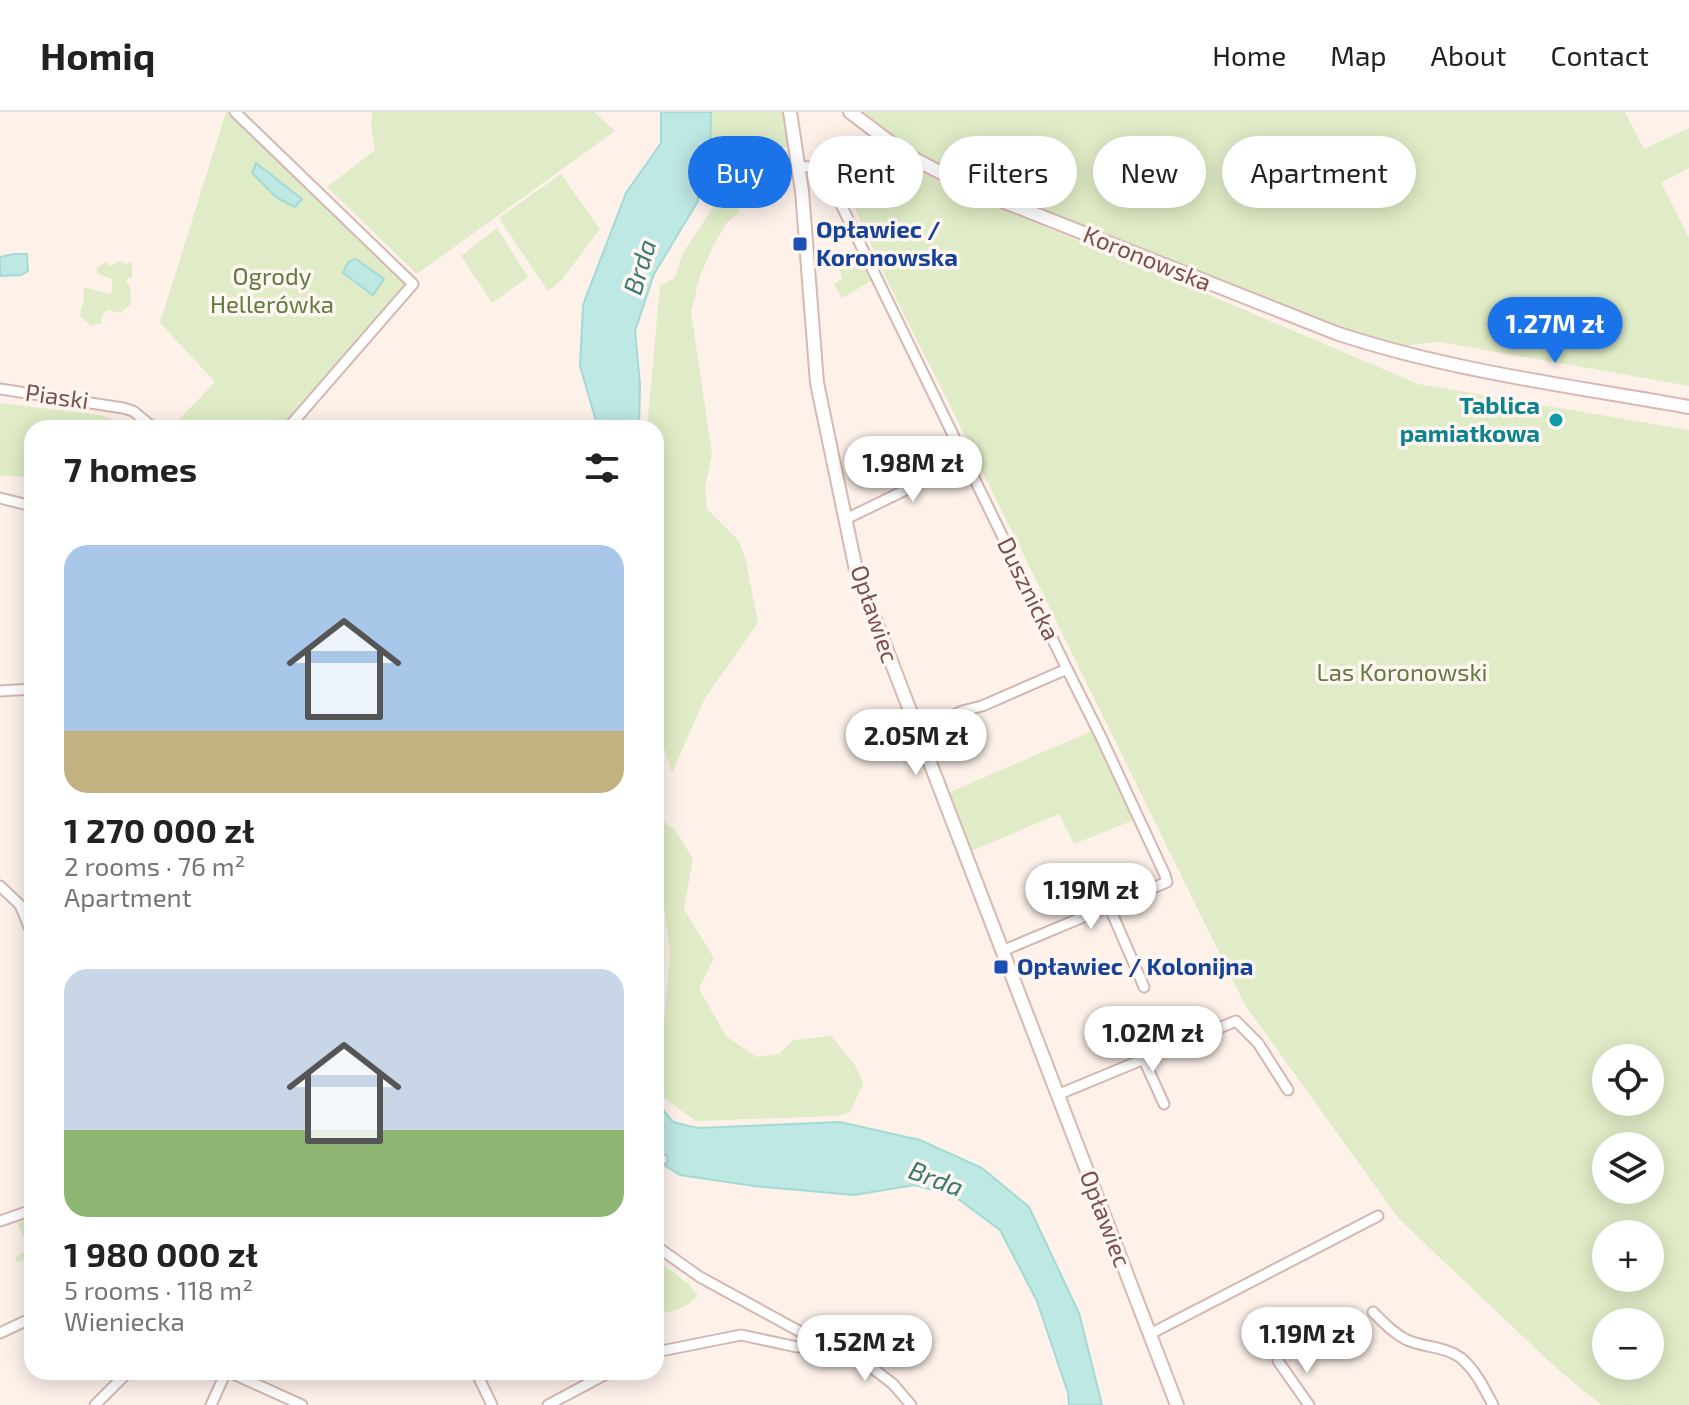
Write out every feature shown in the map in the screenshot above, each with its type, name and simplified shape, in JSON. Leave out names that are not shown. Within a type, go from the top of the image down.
[{"type":"street","points":[[235,112],[413,284],[295,420]]},
{"type":"street","name":"Opławiec","points":[[790,112],[799,166],[817,383],[861,584],[1177,1405]]},
{"type":"street","name":"Koronowska","points":[[850,112],[907,155],[972,189],[1336,333],[1415,357],[1689,407]]},
{"type":"street","name":"Dusznicka","points":[[799,166],[817,168],[830,182],[1141,820],[1167,882],[1109,906]]},
{"type":"street","name":"Piaski","points":[[0,389],[123,408],[144,420]]},
{"type":"street","points":[[846,519],[965,461]]},
{"type":"street","points":[[0,498],[24,504]]},
{"type":"street","points":[[918,732],[1067,669]]},
{"type":"street","points":[[0,691],[24,690]]},
{"type":"street","points":[[0,886],[23,909]]},
{"type":"street","points":[[1002,951],[1109,906],[1144,987]]},
{"type":"street","points":[[1057,1095],[1236,1021],[1258,1043],[1288,1090]]},
{"type":"street","points":[[1144,1060],[1164,1104]]},
{"type":"street","points":[[0,1221],[24,1213]]},
{"type":"street","points":[[1150,1334],[1378,1216]]},
{"type":"street","points":[[664,1252],[700,1277],[828,1347],[867,1364],[893,1384],[911,1405]]},
{"type":"street","points":[[1373,1312],[1392,1331],[1409,1341],[1458,1356],[1477,1377],[1491,1405]]},
{"type":"street","points":[[0,1333],[24,1322]]},
{"type":"street","points":[[664,1351],[741,1335],[797,1347],[828,1347]]},
{"type":"street","points":[[1278,1361],[1309,1405]]},
{"type":"street","points":[[95,1405],[120,1380]]},
{"type":"street","points":[[211,1405],[224,1380]]},
{"type":"street","points":[[246,1380],[302,1405]]},
{"type":"street","points":[[481,1380],[492,1405]]},
{"type":"street","points":[[548,1405],[595,1380]]},
{"type":"green space","name":"Ogrody Hellerówka","points":[[226,112],[230,112],[406,284],[290,420],[179,420],[215,382],[160,323]]},
{"type":"green space","points":[[372,112],[594,112],[615,131],[417,274],[327,187],[375,150]]},
{"type":"green space","points":[[711,112],[783,112],[789,136],[710,136]]},
{"type":"green space","points":[[859,112],[1625,112],[1644,149],[1689,128],[1689,168],[1661,183],[1689,238],[1689,386],[1440,342],[1398,346],[1337,327],[1035,208],[1077,208],[1077,136],[939,136],[939,166],[923,158],[923,136],[891,136]]},
{"type":"green space","name":"Las Koronowski","points":[[923,172],[939,182],[939,208],[999,208],[1418,384],[1689,430],[1689,1405],[1601,1405],[1555,1367],[1399,1219],[1245,1005],[855,208],[923,208]]},
{"type":"green space","points":[[561,174],[600,229],[561,281],[548,291],[499,218]]},
{"type":"green space","points":[[712,208],[739,208],[739,212],[726,224],[713,246],[700,276],[691,312],[712,454],[705,487],[707,509],[739,541],[758,623],[705,698],[672,773],[664,748],[664,420],[648,420],[660,286],[675,278],[683,254]]},
{"type":"green space","points":[[497,228],[528,277],[492,303],[461,256]]},
{"type":"green space","points":[[120,261],[126,264],[132,262],[132,277],[125,280],[130,287],[131,304],[120,313],[108,310],[102,315],[101,323],[91,326],[80,316],[83,289],[112,292],[112,279],[98,274],[96,268],[106,262],[110,266]]},
{"type":"green space","points":[[862,262],[871,281],[842,298],[834,284],[842,279],[839,266]]},
{"type":"green space","points":[[0,403],[100,415],[113,420],[24,420],[24,477],[0,476]]},
{"type":"green space","points":[[1094,730],[1134,820],[1074,844],[1059,814],[971,851],[948,793]]},
{"type":"green space","points":[[664,822],[675,830],[693,859],[684,909],[714,958],[699,989],[727,1037],[757,1057],[779,1054],[793,1040],[831,1036],[855,1065],[863,1084],[850,1112],[838,1116],[696,1121],[664,1098],[664,1024],[670,954],[664,905]]},
{"type":"green space","points":[[24,1221],[24,1238],[17,1223]]},
{"type":"green space","points":[[24,1252],[24,1259],[17,1262],[15,1257]]},
{"type":"green space","points":[[664,1265],[690,1285],[698,1296],[679,1309],[664,1312]]},
{"type":"water","name":"Brda","points":[[661,112],[711,112],[710,136],[688,136],[688,208],[694,208],[654,274],[635,331],[640,384],[639,420],[596,420],[580,366],[583,305],[626,193],[661,143]]},
{"type":"water","points":[[256,163],[302,199],[295,207],[277,198],[252,173]]},
{"type":"water","points":[[27,254],[28,271],[21,275],[0,276],[0,257]]},
{"type":"water","points":[[356,259],[384,279],[373,295],[343,273],[348,262]]},
{"type":"water","name":"Brda","points":[[664,1111],[673,1122],[697,1128],[840,1122],[920,1140],[982,1168],[1029,1207],[1079,1313],[1102,1405],[1069,1405],[1068,1393],[1037,1301],[1000,1230],[954,1196],[915,1185],[854,1195],[754,1186],[680,1175],[664,1165],[668,1160]]},
{"type":"place","name":"Opławiec / Koronowska","points":[[800,244]]},
{"type":"place","name":"Tablica pamiatkowa","points":[[1556,420]]},
{"type":"place","name":"Opławiec / Kolonijna","points":[[1001,967]]}]
